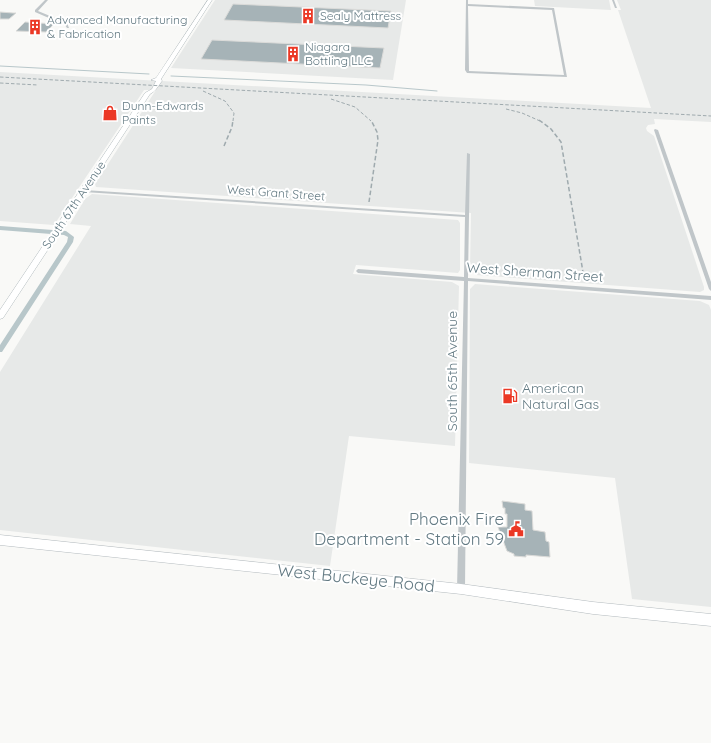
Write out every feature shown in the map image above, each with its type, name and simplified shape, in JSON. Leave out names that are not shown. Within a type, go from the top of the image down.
[{"type":"main road","name":"South 67th Avenue","points":[[0,316],[148,93],[157,86],[159,81],[158,79],[210,0]]},
{"type":"main road","name":"West Buckeye Road","points":[[0,540],[461,590],[594,608],[711,620]]},
{"type":"street","points":[[47,0],[36,11],[66,24],[68,27]]},
{"type":"street","points":[[467,0],[467,5],[468,72],[566,76],[553,9],[467,5]]},
{"type":"street","points":[[613,0],[616,7]]},
{"type":"street","points":[[656,130],[711,289]]},
{"type":"street","name":"South 65th Avenue","points":[[461,590],[468,154]]},
{"type":"street","name":"West Grant Street","points":[[84,191],[466,216]]},
{"type":"street","name":"West Sherman Street","points":[[358,271],[711,298]]},
{"type":"shaded area","points":[[215,0],[406,0],[393,80],[171,68]]},
{"type":"shaded area","points":[[534,0],[609,0],[611,10],[535,6]]},
{"type":"shaded area","points":[[617,0],[711,0],[711,122],[654,119],[655,124],[648,125],[646,128],[647,131],[654,136],[704,287],[704,290],[700,292],[476,275],[470,270],[471,213],[96,187],[95,184],[156,90],[144,90],[54,225],[0,221],[0,72],[651,108],[618,10],[621,10]]},
{"type":"shaded area","points":[[92,194],[458,220],[460,223],[460,270],[458,273],[356,265],[353,274],[452,282],[459,286],[455,446],[349,436],[330,566],[0,530],[0,372],[91,226],[70,224],[85,199]]},
{"type":"shaded area","points":[[475,284],[700,301],[709,305],[711,310],[711,607],[632,599],[615,478],[469,463],[470,289]]},
{"type":"building","name":"Sealy Mattress","points":[[233,4],[391,11],[388,28],[224,20]]},
{"type":"building","points":[[0,12],[16,13],[9,19],[0,19]]},
{"type":"building","name":"Advanced Manufacturing & Fabrication","points":[[25,22],[54,24],[46,32],[16,31]]},
{"type":"building","name":"Niagara Bottling LLC","points":[[212,40],[384,48],[380,68],[201,59]]},
{"type":"building","name":"Phoenix Fire Department - Station 59","points":[[502,501],[525,504],[525,510],[532,511],[533,530],[545,532],[546,541],[549,542],[550,557],[526,555],[526,557],[514,556],[514,554],[507,551],[498,527],[507,527],[507,514],[505,514],[505,508],[503,508]]},
{"type":"waterway","points":[[0,66],[149,74]]},
{"type":"waterway","points":[[171,76],[366,85],[437,91]]},
{"type":"waterway","points":[[0,228],[66,233],[71,237],[70,242],[0,350]]},
{"type":"railway","points":[[0,77],[711,116]]},
{"type":"railway","points":[[0,83],[38,85]]},
{"type":"railway","points":[[203,91],[225,101],[234,113],[233,121]]},
{"type":"railway","points":[[331,99],[355,107],[371,121]]},
{"type":"railway","points":[[506,109],[522,113],[540,121]]},
{"type":"railway","points":[[224,146],[232,127],[233,120]]},
{"type":"railway","points":[[369,202],[378,140],[377,132],[371,120]]},
{"type":"railway","points":[[539,120],[551,129],[561,142],[584,278]]},
{"type":"place","name":"Sealy Mattress","points":[[308,16]]},
{"type":"place","name":"Advanced Manufacturing & Fabrication","points":[[35,27]]},
{"type":"place","name":"Niagara Bottling LLC","points":[[293,54]]},
{"type":"place","name":"Dunn-Edwards Paints","points":[[110,113]]},
{"type":"place","name":"American Natural Gas","points":[[510,396]]},
{"type":"place","name":"Phoenix Fire Department - Station 59","points":[[516,529]]}]
